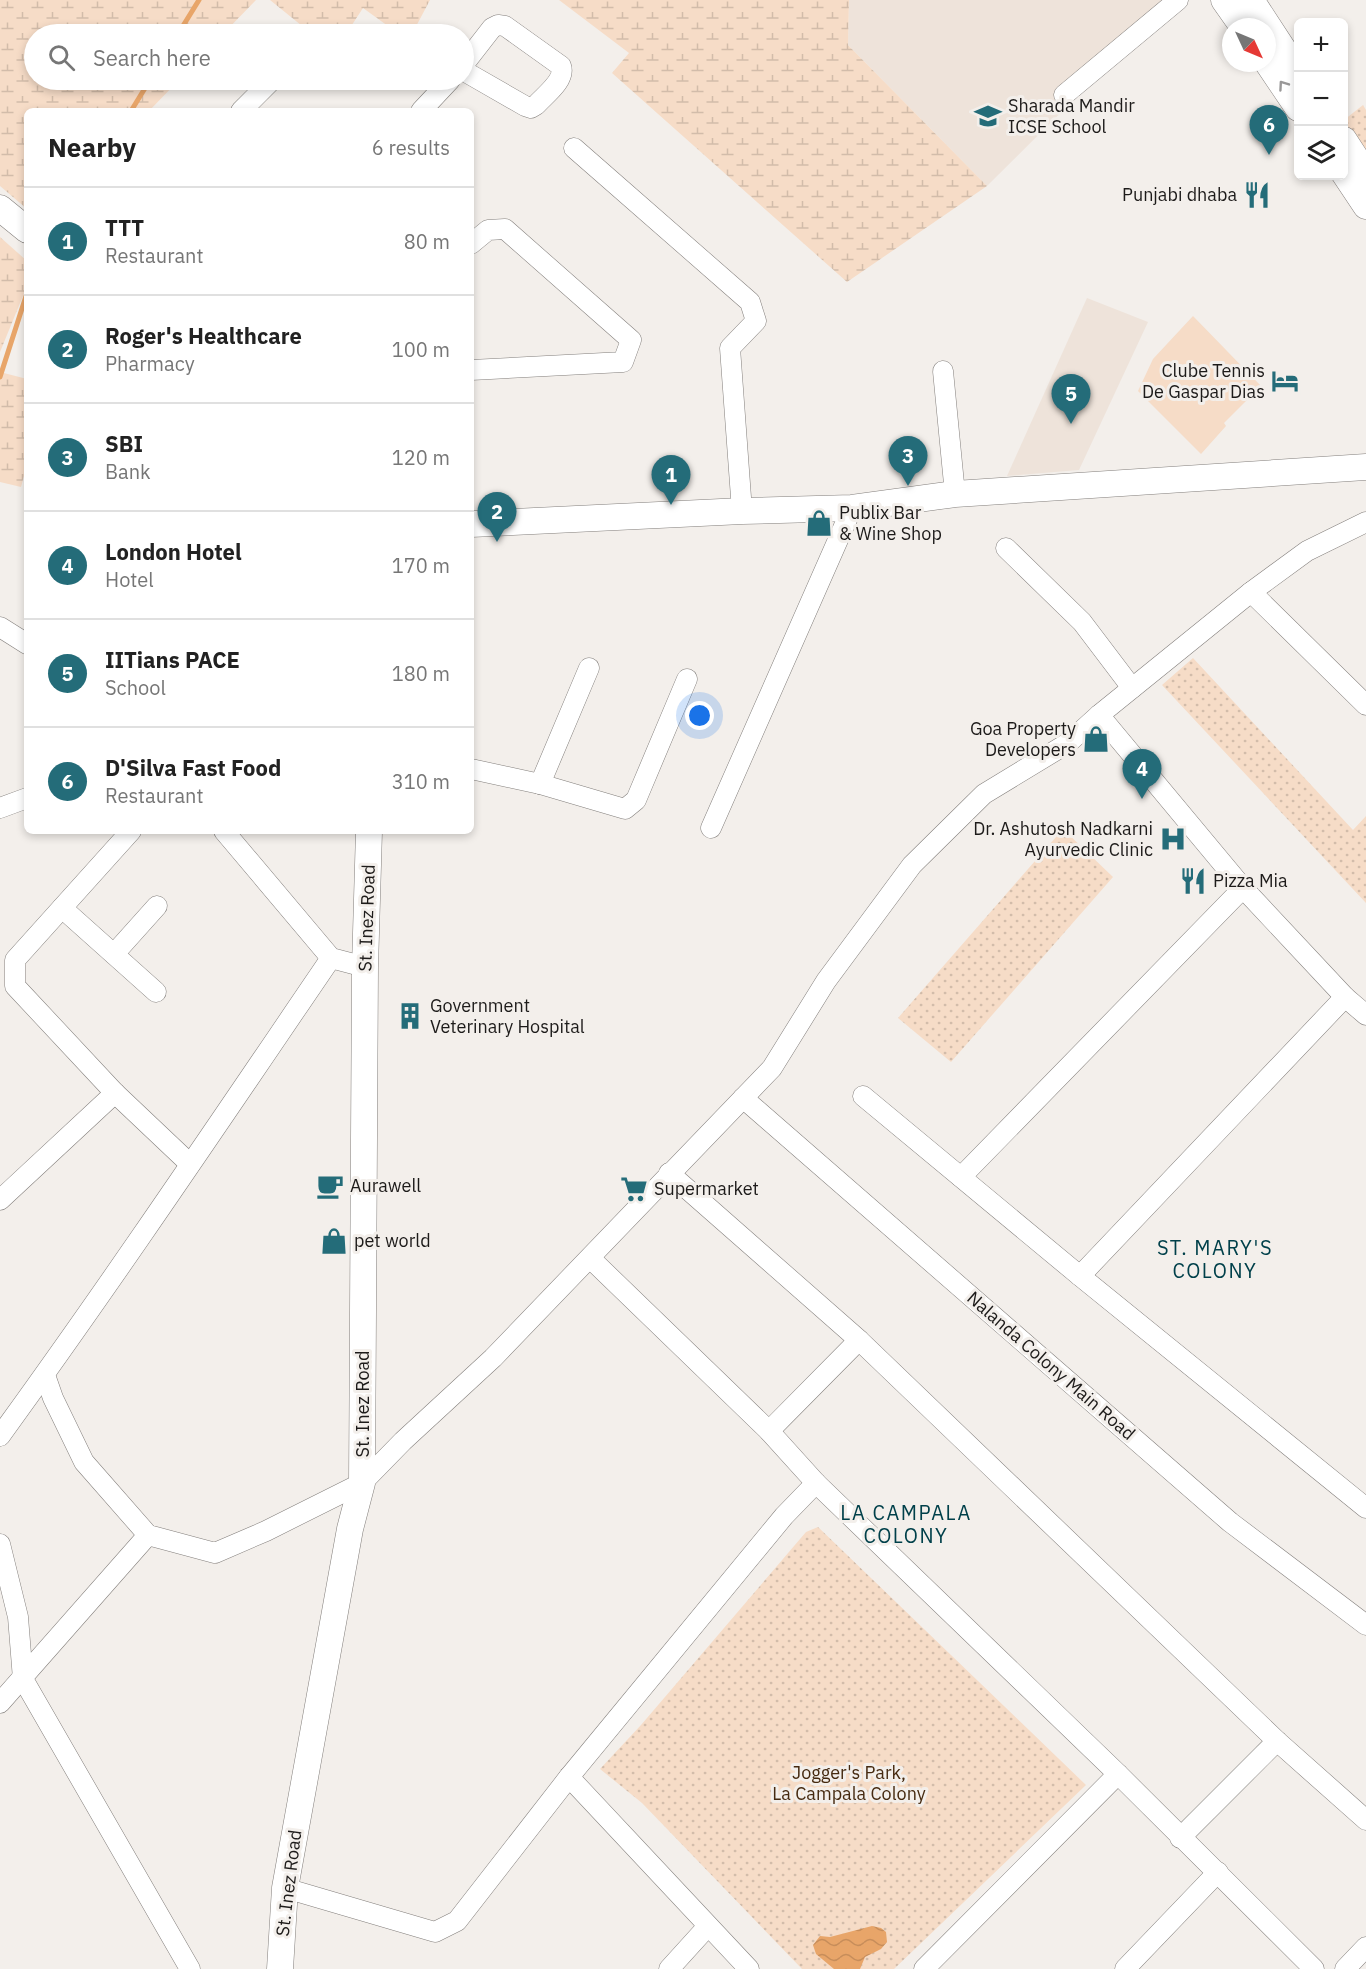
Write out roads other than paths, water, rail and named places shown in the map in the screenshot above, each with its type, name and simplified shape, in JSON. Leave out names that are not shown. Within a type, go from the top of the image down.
[{"type":"main road","points":[[1224,0],[1237,18]]},
{"type":"main road","points":[[1251,0],[1294,64]]},
{"type":"main road","points":[[1274,72],[1294,101]]},
{"type":"main road","points":[[1348,146],[1366,174]]},
{"type":"main road","points":[[1348,179],[1366,206]]},
{"type":"main road","points":[[0,208],[24,228]]},
{"type":"main road","points":[[474,524],[852,508],[955,494],[1366,467]]},
{"type":"main road","name":"St. Inez Road","points":[[280,1969],[285,1888],[350,1529],[362,1483],[365,967],[369,834]]},
{"type":"street","points":[[1064,95],[1178,0]]},
{"type":"street","points":[[474,51],[492,28],[498,25],[505,26],[561,66],[563,71],[561,78],[531,108],[474,77]]},
{"type":"street","points":[[244,108],[262,90]]},
{"type":"street","points":[[424,108],[441,90]]},
{"type":"street","points":[[574,148],[750,302],[756,321],[730,348],[742,511]]},
{"type":"street","points":[[474,242],[488,230],[505,229],[631,340],[623,362],[474,370]]},
{"type":"street","points":[[943,371],[955,494]]},
{"type":"street","points":[[711,828],[852,508]]},
{"type":"street","points":[[45,1375],[53,1398],[84,1462],[148,1535],[215,1553],[266,1531],[362,1483],[403,1440],[493,1359],[772,1068],[826,981],[912,865],[984,794],[1068,742],[1251,592],[1307,551],[1366,522]]},
{"type":"street","points":[[1006,548],[1082,622],[1132,688]]},
{"type":"street","points":[[1251,592],[1366,705]]},
{"type":"street","points":[[0,627],[24,642]]},
{"type":"street","points":[[540,784],[589,668]]},
{"type":"street","points":[[474,770],[540,784],[625,809],[636,800],[687,679]]},
{"type":"street","points":[[1099,715],[1243,888],[1345,997],[1366,1015]]},
{"type":"street","points":[[0,808],[24,799]]},
{"type":"street","points":[[128,834],[15,960],[15,986],[115,1093],[190,1164]]},
{"type":"street","points":[[227,834],[331,958],[365,967]]},
{"type":"street","points":[[961,1177],[1243,888]]},
{"type":"street","points":[[114,954],[158,906]]},
{"type":"street","points":[[62,908],[156,992]]},
{"type":"street","points":[[0,1436],[45,1375],[331,958]]},
{"type":"street","points":[[1080,1276],[1345,997]]},
{"type":"street","points":[[0,1200],[115,1093]]},
{"type":"street","points":[[864,1096],[1080,1276],[1366,1508]]},
{"type":"street","name":"Nalanda Colony Main Road","points":[[743,1098],[1230,1522],[1366,1625]]},
{"type":"street","points":[[669,1173],[859,1340],[1278,1741],[1362,1809]]},
{"type":"street","points":[[590,1258],[769,1431],[816,1483],[1118,1774],[1314,1969]]},
{"type":"street","points":[[769,1431],[859,1340]]},
{"type":"street","points":[[285,1888],[435,1932],[457,1921],[569,1777],[784,1515],[816,1483]]},
{"type":"street","points":[[0,1703],[148,1535]]},
{"type":"street","points":[[0,1544],[18,1617],[22,1679],[190,1969]]},
{"type":"street","points":[[1180,1838],[1278,1741]]},
{"type":"street","points":[[924,1969],[1118,1774]]},
{"type":"street","points":[[569,1777],[749,1969]]},
{"type":"street","points":[[1128,1968],[1218,1872]]},
{"type":"street","points":[[669,1969],[708,1926]]},
{"type":"street","points":[[1345,1969],[1366,1947]]},
{"type":"water","points":[[872,1926],[886,1932],[887,1942],[881,1949],[865,1957],[860,1969],[834,1969],[816,1954],[813,1945],[820,1936],[830,1937]]},
{"type":"waterway","points":[[184,24],[199,0]]},
{"type":"waterway","points":[[133,108],[144,90]]},
{"type":"waterway","points":[[0,377],[24,302]]},
{"type":"place","name":"Sharada Mandir ICSE School","points":[[988,116]]},
{"type":"place","name":"D'Silva Fast Food","points":[[1269,155]]},
{"type":"place","name":"Punjabi dhaba","points":[[1257,195]]},
{"type":"place","name":"Clube Tennis De Gaspar Dias","points":[[1285,381]]},
{"type":"place","name":"IITians PACE","points":[[1071,424]]},
{"type":"place","name":"SBI","points":[[908,486]]},
{"type":"place","name":"TTT","points":[[671,505]]},
{"type":"place","name":"Publix Bar & Wine Shop","points":[[819,523]]},
{"type":"place","name":"Roger's Healthcare","points":[[497,542]]},
{"type":"place","name":"Goa Property Developers","points":[[1096,739]]},
{"type":"place","name":"London Hotel","points":[[1142,799]]},
{"type":"place","name":"Dr. Ashutosh Nadkarni Ayurvedic Clinic","points":[[1173,839]]},
{"type":"place","name":"Pizza Mia","points":[[1193,881]]},
{"type":"place","name":"Government Veterinary Hospital","points":[[410,1016]]},
{"type":"place","name":"Aurawell","points":[[330,1186]]},
{"type":"place","name":"Supermarket","points":[[634,1189]]},
{"type":"place","name":"pet world","points":[[334,1241]]},
{"type":"district","name":"ST. MARY'S COLONY","points":[[1215,1260]]},
{"type":"district","name":"LA CAMPALA COLONY","points":[[906,1524]]},
{"type":"park label","name":"Jogger's Park, La Campala Colony","points":[[849,1783]]}]
